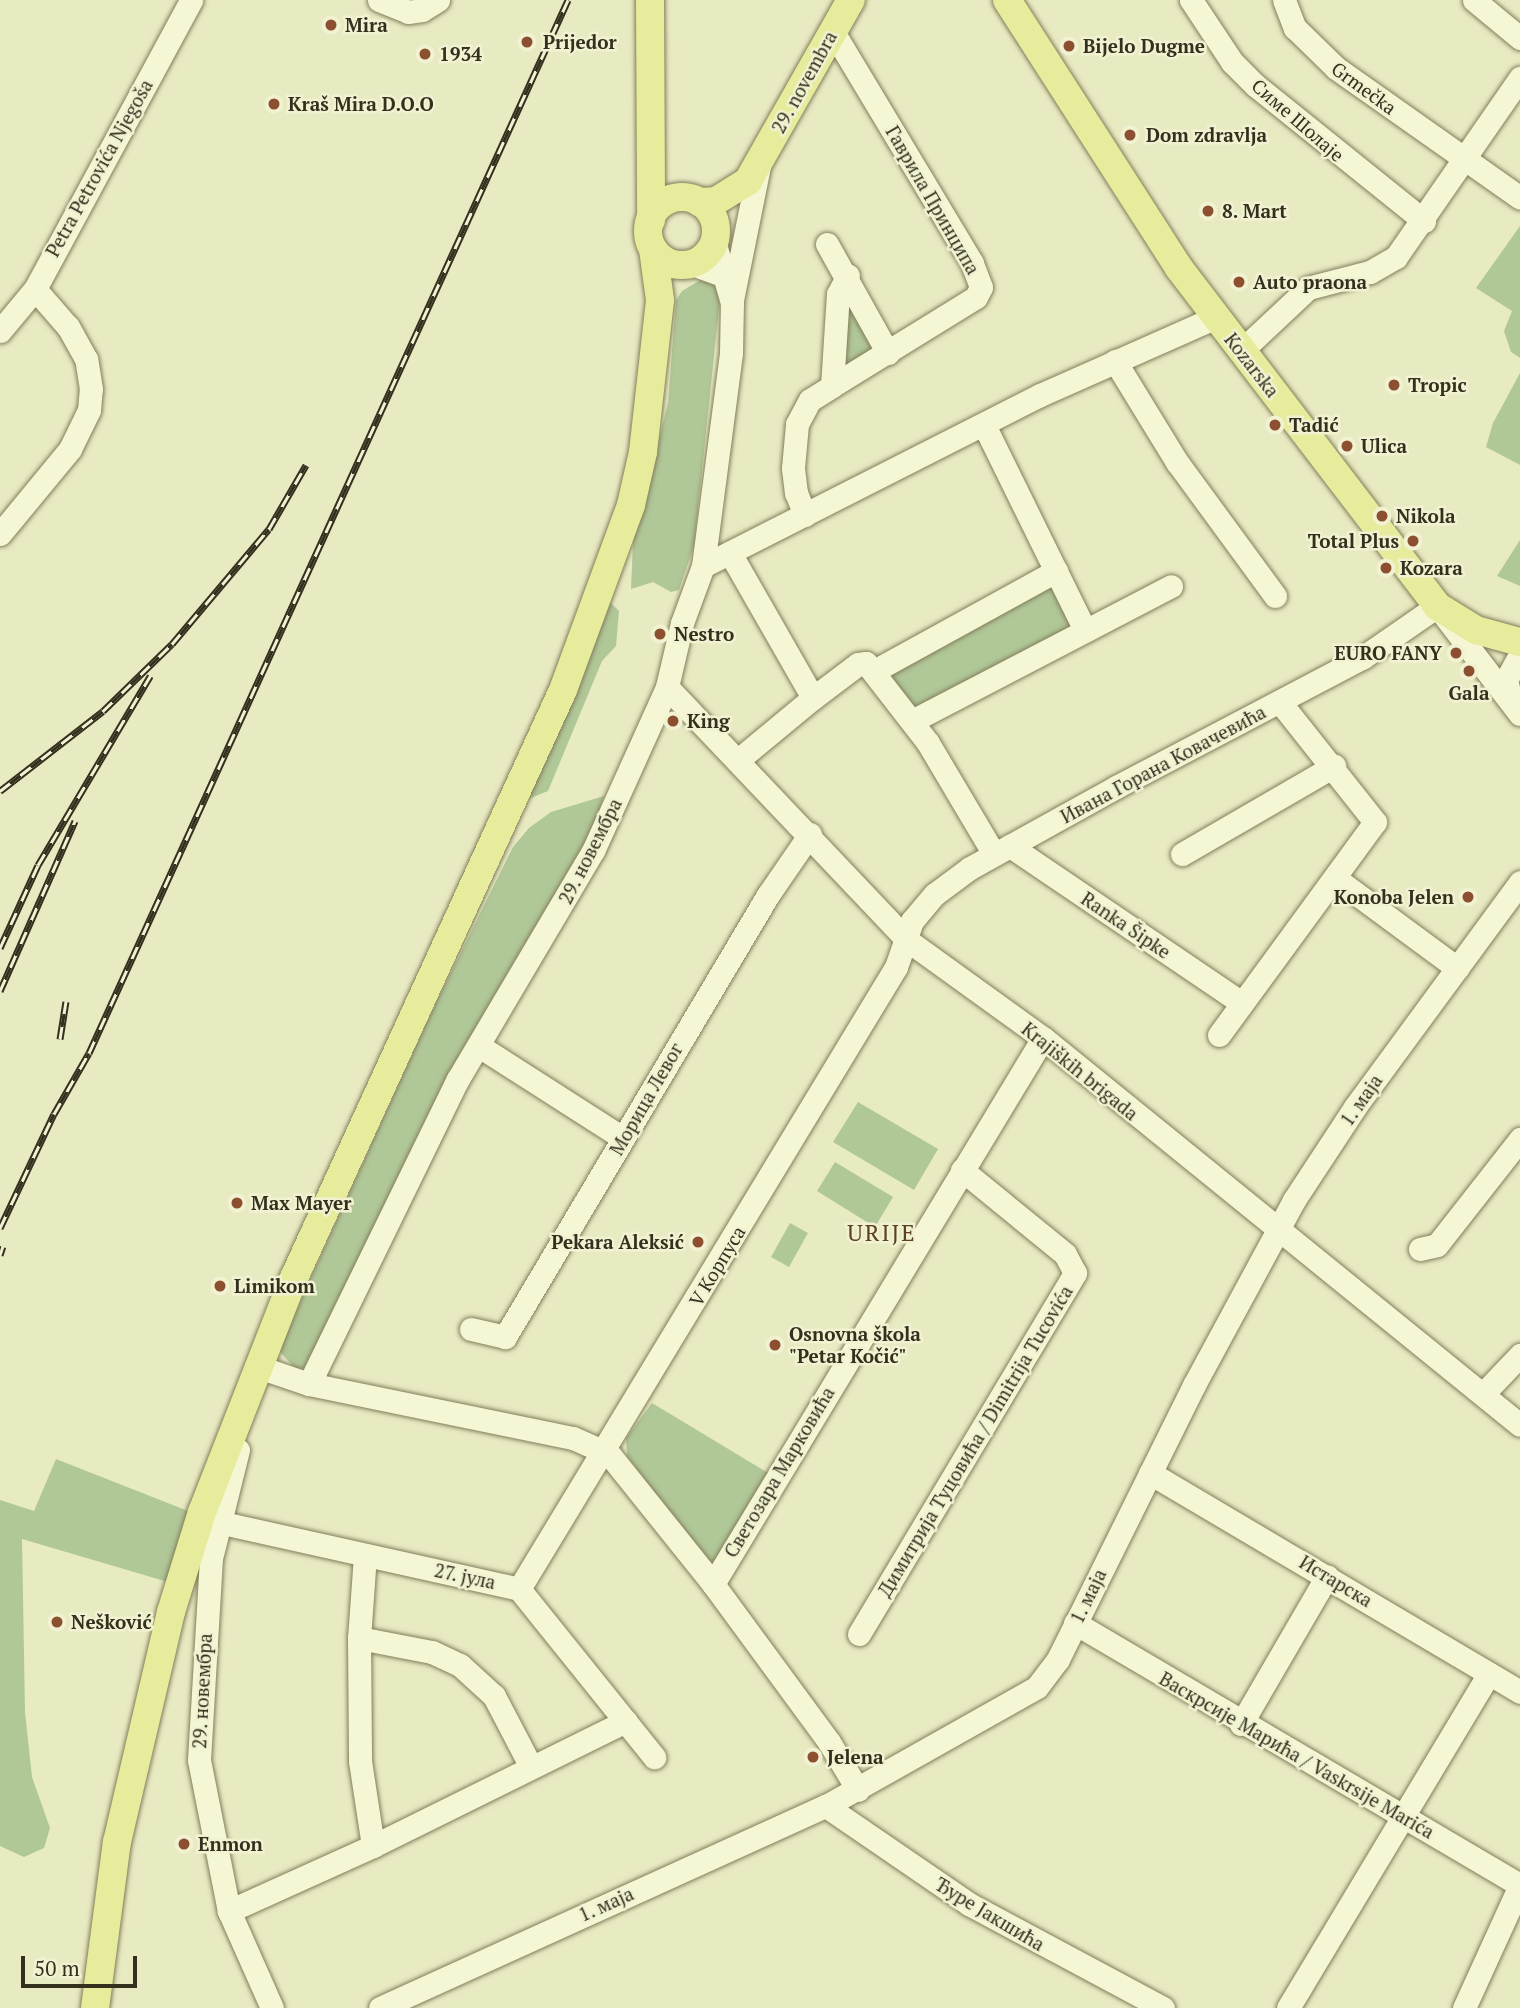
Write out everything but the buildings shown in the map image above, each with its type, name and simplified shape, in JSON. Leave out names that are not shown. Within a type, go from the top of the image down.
[{"type":"main road","points":[[95,2008],[117,1842],[171,1612],[265,1370],[563,690],[631,505],[643,452],[660,300],[650,220],[650,0]]},
{"type":"main road","name":"29. novembra","points":[[715,236],[736,192],[759,165],[851,0]]},
{"type":"main road","name":"Kozarska","points":[[1007,0],[1216,317],[1437,606]]},
{"type":"main road","points":[[650,163],[713,219],[715,236],[710,251],[686,265],[660,300]]},
{"type":"main road","points":[[650,220],[658,207],[736,192]]},
{"type":"main road","points":[[653,249],[660,258],[686,265]]},
{"type":"main road","points":[[1437,606],[1476,630],[1520,642]]},
{"type":"street","name":"Petra Petrovića Njegoša","points":[[0,331],[35,289],[191,0]]},
{"type":"street","points":[[379,0],[408,12],[422,10],[438,0]]},
{"type":"street","name":"Симе Шолаје","points":[[1191,0],[1232,62],[1255,85],[1424,221]]},
{"type":"street","name":"Grmečka","points":[[1284,0],[1296,28],[1311,47],[1462,160],[1520,198]]},
{"type":"street","points":[[1474,0],[1520,38]]},
{"type":"street","name":"Гаврила Принципа","points":[[805,516],[796,493],[793,468],[797,424],[810,400],[976,296],[980,277],[832,30]]},
{"type":"street","points":[[1241,351],[1308,288],[1386,263],[1424,221],[1462,160],[1520,78]]},
{"type":"street","name":"29. novembra","points":[[732,303],[759,165]]},
{"type":"street","points":[[686,265],[722,275],[715,236]]},
{"type":"street","points":[[827,244],[848,275],[888,353]]},
{"type":"street","name":"29. новембра","points":[[309,1384],[413,1166],[479,1046],[593,851],[667,687],[682,624],[703,566],[731,353],[732,303],[722,275]]},
{"type":"street","points":[[832,386],[838,294],[848,275]]},
{"type":"street","points":[[0,534],[70,449],[89,410],[91,389],[86,359],[68,327],[35,289]]},
{"type":"street","points":[[703,566],[1115,361],[1216,317]]},
{"type":"street","points":[[1115,361],[1177,462],[1275,596]]},
{"type":"street","points":[[984,425],[1085,630]]},
{"type":"street","points":[[730,553],[813,698]]},
{"type":"street","points":[[874,671],[1056,571]]},
{"type":"street","points":[[912,721],[1171,586]]},
{"type":"street","name":"Ивана Горана Ковачевића","points":[[907,940],[912,921],[935,894],[1002,850],[1362,658],[1437,606]]},
{"type":"street","name":"Kozarska","points":[[1437,606],[1516,709]]},
{"type":"street","points":[[1516,709],[1506,680],[1520,655]]},
{"type":"street","points":[[738,760],[813,698],[858,664],[866,663],[912,721],[1002,850]]},
{"type":"street","name":"Krajiških brigada","points":[[667,687],[810,834],[907,940],[1043,1038],[1260,1218],[1278,1227],[1520,1425]]},
{"type":"street","points":[[1219,1035],[1375,822],[1334,766],[1280,702]]},
{"type":"street","points":[[1182,854],[1334,766]]},
{"type":"street","name":"Морица Левог","points":[[471,1329],[505,1337],[768,895],[810,834]]},
{"type":"street","name":"Ranka Šipke","points":[[1002,850],[1242,1003]]},
{"type":"street","points":[[1335,878],[1457,968]]},
{"type":"street","name":"1. маја","points":[[380,2008],[826,1806],[1037,1687],[1051,1670],[1278,1227],[1355,1107],[1519,887]]},
{"type":"street","name":"V Корпуса","points":[[519,1589],[605,1452],[896,967],[907,940]]},
{"type":"street","name":"Светозара Марковића","points":[[713,1584],[1043,1038]]},
{"type":"street","points":[[479,1046],[623,1138]]},
{"type":"street","points":[[1420,1249],[1437,1245],[1520,1139]]},
{"type":"street","name":"Димитрија Туцовића / Dimitrija Tucovića","points":[[859,1634],[1075,1273],[1065,1254],[962,1170]]},
{"type":"street","points":[[1482,1394],[1520,1355]]},
{"type":"street","points":[[265,1370],[309,1384],[573,1438],[605,1452],[624,1468],[713,1584],[829,1742],[858,1790]]},
{"type":"street","name":"Истарска","points":[[1150,1473],[1520,1692]]},
{"type":"street","name":"29. новембра","points":[[210,1517],[199,1760],[229,1910],[272,2008]]},
{"type":"street","name":"27. јула","points":[[210,1517],[519,1589],[654,1757]]},
{"type":"street","points":[[365,1555],[359,1638],[360,1761],[373,1846]]},
{"type":"street","points":[[1241,1724],[1326,1576]]},
{"type":"street","name":"Васкрсије Марића / Vaskrsije Marića","points":[[1075,1623],[1241,1724],[1520,1885]]},
{"type":"street","points":[[359,1638],[432,1652],[460,1665],[494,1696],[530,1765]]},
{"type":"street","points":[[1288,2008],[1489,1674]]},
{"type":"street","points":[[229,1910],[373,1846],[530,1765],[626,1721]]},
{"type":"street","name":"Ђуре Јакшића","points":[[826,1806],[969,1904],[1163,2008]]},
{"type":"street","points":[[1464,2008],[1520,1885]]},
{"type":"green space","points":[[1520,226],[1520,358],[1511,352],[1504,331],[1512,311],[1476,288]]},
{"type":"green space","points":[[702,279],[716,284],[720,299],[694,546],[679,590],[671,592],[653,582],[631,589],[633,543],[668,403],[676,300],[682,291]]},
{"type":"green space","points":[[846,295],[876,350],[840,374]]},
{"type":"green space","points":[[1520,373],[1520,465],[1486,447],[1493,423]]},
{"type":"green space","points":[[1520,540],[1520,586],[1497,576]]},
{"type":"green space","points":[[1044,583],[1059,585],[1075,618],[1069,631],[920,710],[907,708],[891,685],[893,667]]},
{"type":"green space","points":[[609,601],[619,611],[616,646],[602,661],[548,791],[526,800]]},
{"type":"green space","points":[[604,796],[589,839],[305,1368],[296,1369],[278,1350],[432,1011],[513,847],[529,828],[551,812]]},
{"type":"green space","points":[[858,1102],[938,1149],[914,1190],[833,1142]]},
{"type":"green space","points":[[835,1162],[893,1197],[875,1227],[817,1191]]},
{"type":"green space","points":[[790,1223],[808,1233],[789,1267],[771,1257]]},
{"type":"green space","points":[[652,1403],[770,1474],[721,1556],[713,1561],[705,1560],[627,1456],[626,1438]]},
{"type":"green space","points":[[56,1459],[188,1511],[168,1582],[22,1539],[25,1712],[32,1777],[50,1828],[44,1848],[24,1857],[0,1846],[0,1500],[34,1511]]},
{"type":"railway","points":[[0,1228],[54,1114],[89,1053],[568,0]]},
{"type":"railway","points":[[0,791],[103,711],[172,644],[269,529],[306,465]]},
{"type":"railway","points":[[0,948],[38,865],[150,676]]},
{"type":"railway","points":[[0,991],[75,821]]},
{"type":"railway","points":[[60,1039],[66,1001]]},
{"type":"railway","points":[[0,1255],[3,1246]]},
{"type":"place","name":"Mira","points":[[331,25]]},
{"type":"place","name":"Prijedor","points":[[527,42]]},
{"type":"place","name":"Bijelo Dugme","points":[[1069,46]]},
{"type":"place","name":"1934","points":[[425,54]]},
{"type":"place","name":"Kraš Mira D.O.O","points":[[274,104]]},
{"type":"place","name":"Dom zdravlja","points":[[1130,135]]},
{"type":"place","name":"8. Mart","points":[[1208,211]]},
{"type":"place","name":"Auto praona","points":[[1239,282]]},
{"type":"place","name":"Tropic","points":[[1394,385]]},
{"type":"place","name":"Tadić","points":[[1275,425]]},
{"type":"place","name":"Ulica","points":[[1347,446]]},
{"type":"place","name":"Nikola","points":[[1382,516]]},
{"type":"place","name":"Total Plus","points":[[1413,541]]},
{"type":"place","name":"Kozara","points":[[1386,568]]},
{"type":"place","name":"Nestro","points":[[660,634]]},
{"type":"place","name":"EURO FANY","points":[[1456,653]]},
{"type":"place","name":"Gala","points":[[1469,671]]},
{"type":"place","name":"King","points":[[673,721]]},
{"type":"place","name":"Konoba Jelen","points":[[1468,897]]},
{"type":"place","name":"Max Mayer","points":[[237,1203]]},
{"type":"place","name":"Pekara Aleksić","points":[[698,1242]]},
{"type":"place","name":"Limikom","points":[[220,1286]]},
{"type":"place","name":"Osnovna škola \"Petar Kočić\"","points":[[775,1345]]},
{"type":"place","name":"Nešković","points":[[57,1622]]},
{"type":"place","name":"Jelena","points":[[813,1757]]},
{"type":"place","name":"Enmon","points":[[184,1844]]},
{"type":"district","name":"URIJE","points":[[882,1233]]}]
